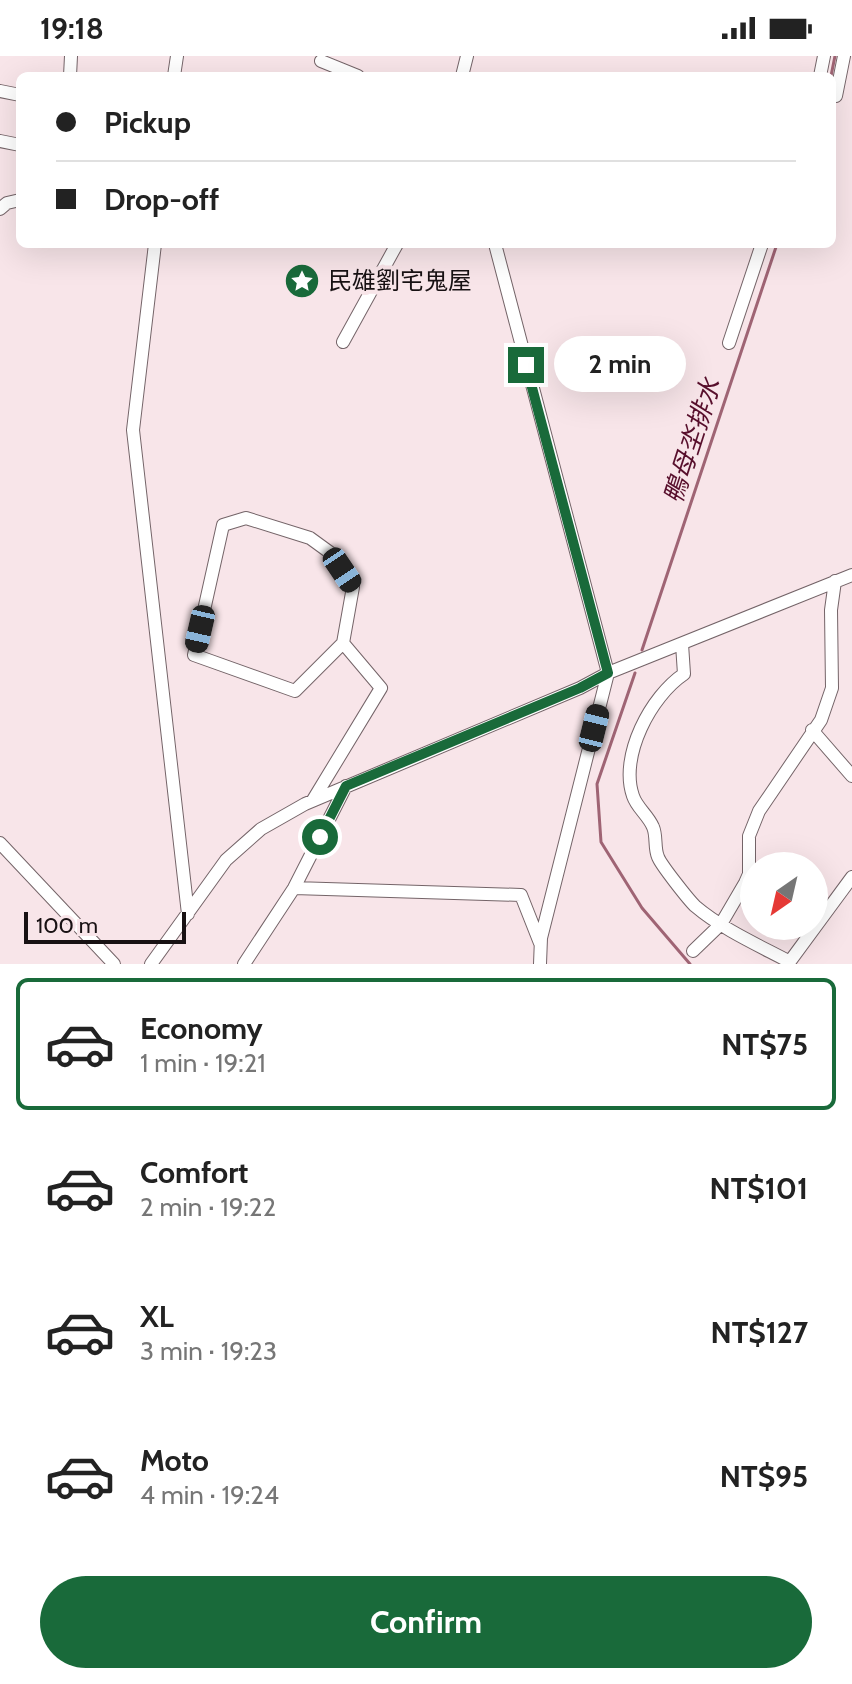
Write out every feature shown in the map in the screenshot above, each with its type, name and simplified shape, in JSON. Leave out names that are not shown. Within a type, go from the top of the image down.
[{"type":"street","points":[[836,88],[844,56]]},
{"type":"street","points":[[321,61],[348,72]]},
{"type":"street","points":[[155,248],[133,430],[188,914]]},
{"type":"street","points":[[343,342],[395,248]]},
{"type":"street","points":[[496,248],[608,673],[541,946],[540,964]]},
{"type":"street","points":[[729,343],[761,248]]},
{"type":"street","points":[[246,518],[310,538],[332,554],[353,587],[343,643],[295,691],[194,655],[223,525],[246,518]]},
{"type":"street","points":[[151,964],[226,860],[261,829],[313,800],[580,688],[608,673],[852,575]]},
{"type":"street","points":[[693,951],[721,924],[749,874],[749,836],[759,811],[821,720],[832,688],[831,610],[835,581]]},
{"type":"street","points":[[313,800],[381,688],[343,643]]},
{"type":"street","points":[[682,644],[684,674],[669,684],[642,724],[634,744],[630,780],[632,795],[654,828],[658,857],[694,905],[789,963],[852,877]]},
{"type":"street","points":[[812,730],[852,776]]},
{"type":"street","points":[[244,964],[294,888],[346,786]]},
{"type":"street","points":[[0,843],[114,964]]},
{"type":"street","points":[[294,888],[521,895],[541,946]]},
{"type":"waterway","name":"鴨母坔排水","points":[[832,72],[835,56]]},
{"type":"waterway","name":"鴨母坔排水","points":[[642,650],[776,248]]},
{"type":"waterway","name":"鴨母坔排水","points":[[635,673],[597,784],[601,842],[642,908],[690,964]]},
{"type":"place","name":"民雄劉宅鬼屋","points":[[302,281]]},
{"type":"route","points":[[320,837],[346,786],[580,688],[608,673],[526,365]]}]
